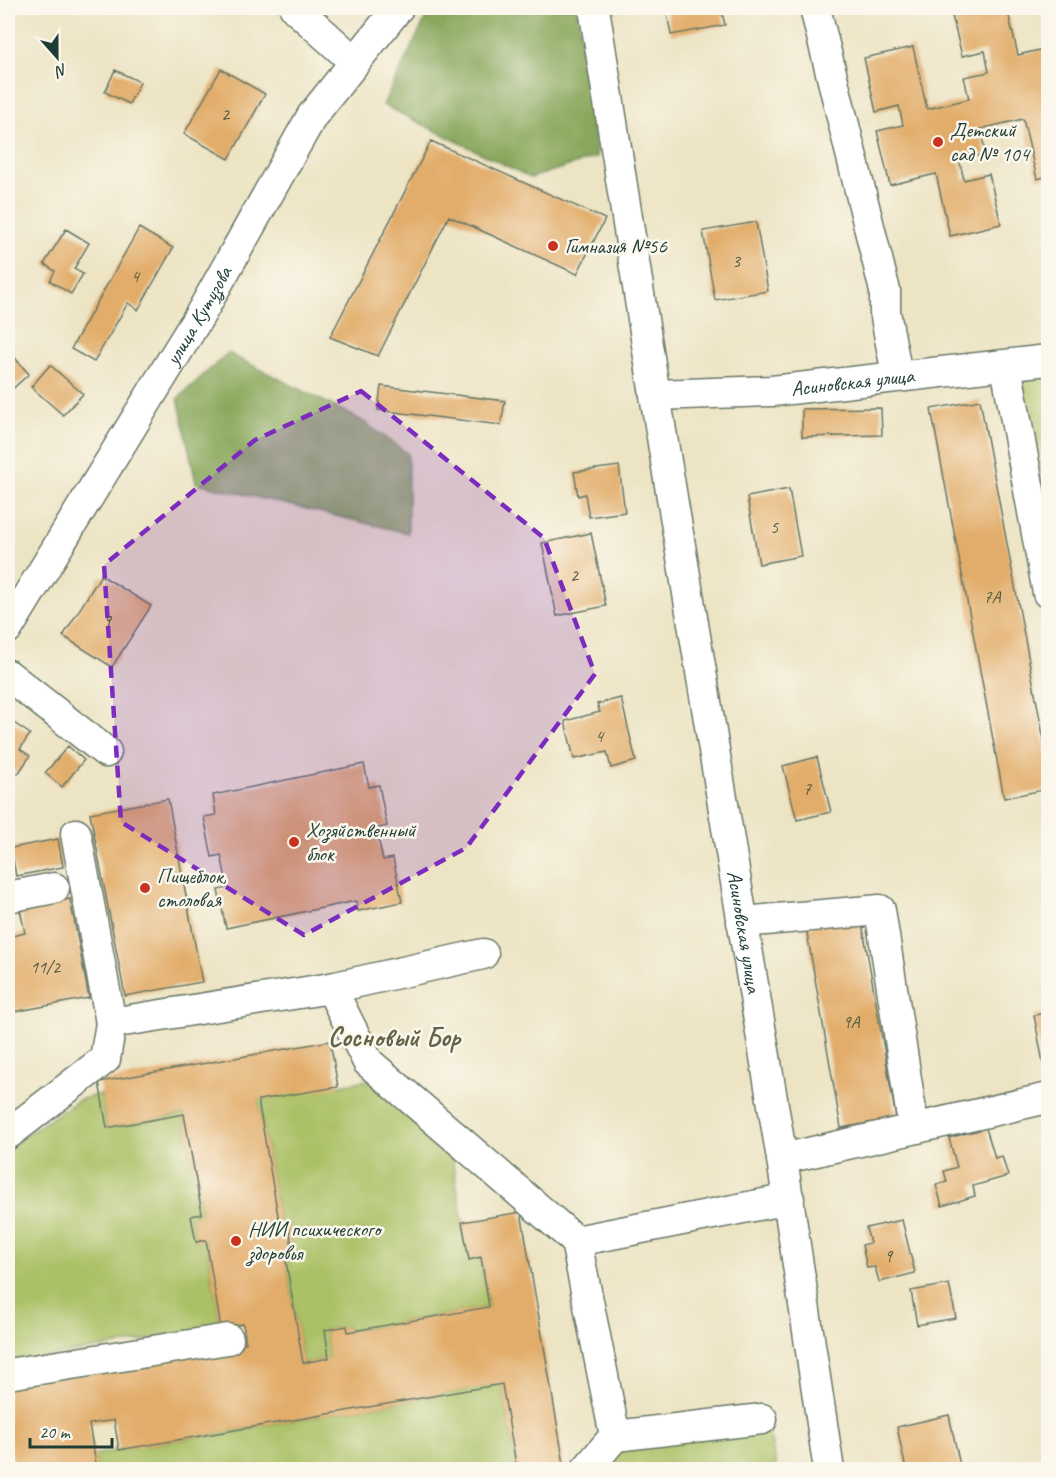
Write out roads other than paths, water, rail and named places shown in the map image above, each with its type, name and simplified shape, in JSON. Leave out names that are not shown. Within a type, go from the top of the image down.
[{"type":"street","points":[[295,8],[355,62]]},
{"type":"street","name":"улица Кутузова","points":[[11,614],[201,313],[312,116],[398,8]]},
{"type":"street","name":"Асиновская улица","points":[[594,8],[655,395],[789,1199],[828,1470]]},
{"type":"street","points":[[815,8],[885,291],[885,312],[897,375]]},
{"type":"street","name":"Асиновская улица","points":[[655,395],[772,391],[897,375],[1006,366],[1048,360]]},
{"type":"street","points":[[1006,366],[1048,593]]},
{"type":"street","points":[[8,675],[106,752]]},
{"type":"street","points":[[8,1134],[105,1059],[111,1023],[76,834]]},
{"type":"street","points":[[8,897],[54,888]]},
{"type":"street","points":[[742,922],[880,910],[911,1111]]},
{"type":"street","points":[[111,1023],[332,988],[483,954]]},
{"type":"street","points":[[332,988],[368,1062],[576,1241],[615,1436]]},
{"type":"street","points":[[782,1159],[1048,1098]]},
{"type":"street","points":[[576,1241],[789,1199]]},
{"type":"street","points":[[8,1374],[228,1339]]},
{"type":"street","points":[[586,1470],[615,1436],[762,1419]]},
{"type":"place","name":"Детский сад № 104","points":[[938,142]]},
{"type":"place","name":"Гимназия №56","points":[[553,246]]},
{"type":"place","name":"Хозяйственный блок","points":[[294,842]]},
{"type":"place","name":"Пищеблок, столовая","points":[[145,888]]},
{"type":"place","name":"НИИ психического здоровья","points":[[236,1241]]},
{"type":"district","name":"Сосновый Бор","points":[[394,1037]]}]
